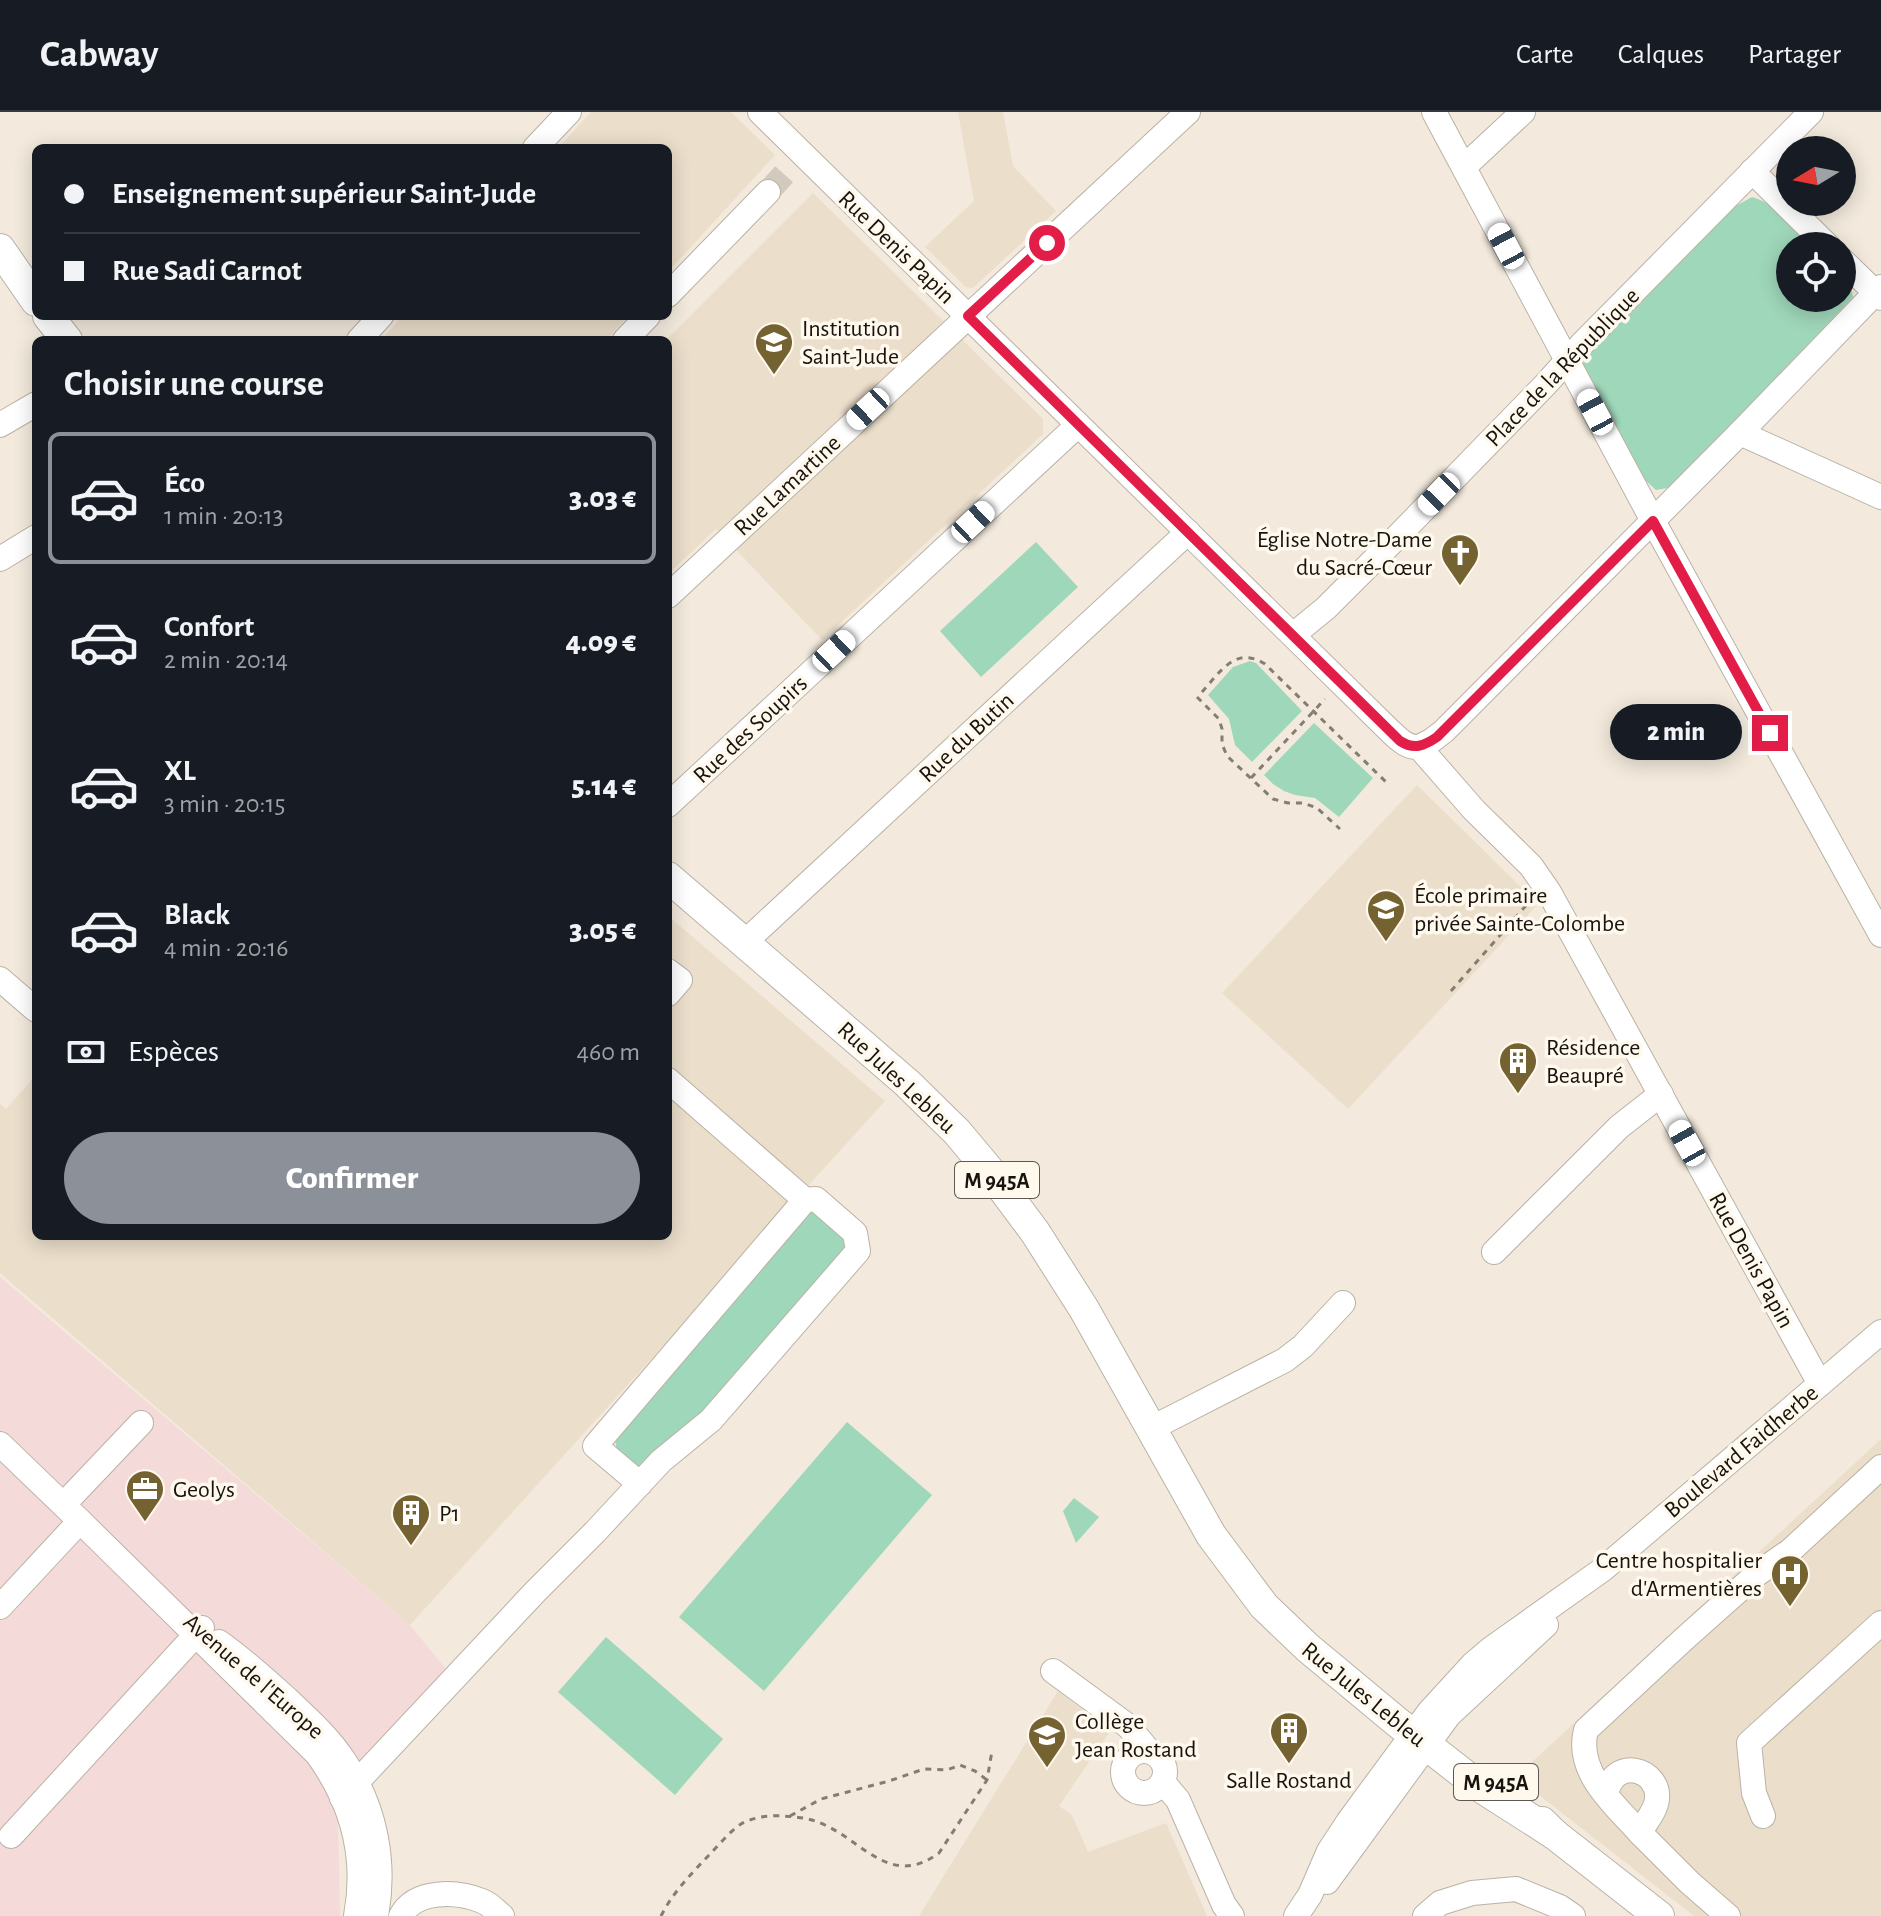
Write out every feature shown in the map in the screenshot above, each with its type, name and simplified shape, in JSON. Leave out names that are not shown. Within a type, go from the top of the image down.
[{"type":"main road","points":[[0,249],[32,295]]},
{"type":"main road","points":[[51,320],[64,336]]},
{"type":"main road","name":"Rue Jules Lebleu","points":[[672,880],[907,1083],[975,1152],[1025,1218],[1084,1309],[1201,1519],[1230,1562],[1425,1733],[1520,1802],[1554,1834],[1653,1914]]},
{"type":"street","points":[[539,144],[569,112]]},
{"type":"street","name":"Rue Denis Papin","points":[[760,112],[795,162],[968,316],[1400,741],[1419,747],[1474,810],[1531,866],[1545,884],[1820,1384]]},
{"type":"street","name":"Rue Lamartine","points":[[672,592],[1188,112]]},
{"type":"street","points":[[1434,112],[1653,521],[1881,935]]},
{"type":"street","points":[[1464,167],[1523,112]]},
{"type":"street","name":"Place de la République","points":[[1293,635],[1326,608],[1397,537],[1567,359],[1811,112]]},
{"type":"street","points":[[1752,171],[1814,232]]},
{"type":"street","points":[[672,291],[768,192]]},
{"type":"street","points":[[1419,747],[1444,731],[1879,293],[1856,272]]},
{"type":"street","points":[[363,336],[377,320]]},
{"type":"street","points":[[629,336],[644,320]]},
{"type":"street","points":[[0,425],[32,406]]},
{"type":"street","name":"Rue des Soupirs","points":[[672,801],[1078,425]]},
{"type":"street","points":[[1740,433],[1881,497]]},
{"type":"street","name":"Rue du Butin","points":[[745,942],[1188,532]]},
{"type":"street","points":[[0,559],[32,539]]},
{"type":"street","points":[[672,974],[680,980],[672,989]]},
{"type":"street","points":[[0,979],[32,1007]]},
{"type":"street","points":[[672,1084],[805,1200]]},
{"type":"street","points":[[1494,1252],[1619,1127],[1661,1094]]},
{"type":"street","points":[[350,1790],[535,1592],[640,1484],[661,1461],[711,1420],[858,1251],[855,1233],[816,1199],[805,1200],[595,1446],[640,1484]]},
{"type":"street","points":[[1150,1429],[1285,1360],[1303,1346],[1343,1303]]},
{"type":"street","name":"Boulevard Faidherbe","points":[[1298,1913],[1310,1895],[1329,1851],[1425,1733],[1602,1570],[1881,1332]]},
{"type":"street","points":[[5,1591],[141,1423]]},
{"type":"street","name":"Avenue de l'Europe","points":[[0,1444],[199,1632],[350,1790],[363,1915]]},
{"type":"street","points":[[1728,1916],[1690,1883],[1606,1795],[1590,1773],[1585,1754],[1586,1730],[1684,1639],[1757,1574],[1790,1551],[1881,1467]]},
{"type":"street","points":[[1763,1816],[1754,1793],[1749,1743],[1881,1623]]},
{"type":"street","points":[[11,1836],[199,1632]]},
{"type":"street","points":[[1053,1671],[1128,1726],[1149,1751],[1160,1757],[1164,1763],[1163,1782],[1158,1788],[1145,1793],[1131,1789],[1123,1770],[1134,1752],[1149,1751]]},
{"type":"street","points":[[1606,1795],[1610,1780],[1622,1771],[1637,1771],[1650,1778],[1658,1795],[1657,1803],[1640,1833]]},
{"type":"street","points":[[1163,1782],[1178,1800],[1224,1905],[1232,1916]]},
{"type":"street","points":[[1425,1916],[1440,1903],[1472,1893],[1516,1889],[1560,1907],[1573,1916]]},
{"type":"street","points":[[401,1916],[413,1901],[442,1895],[482,1901],[502,1916]]},
{"type":"path","points":[[1202,692],[1229,663],[1242,657],[1254,657],[1265,664],[1386,782]]},
{"type":"path","points":[[1251,778],[1341,682]]},
{"type":"path","points":[[1197,697],[1219,719],[1227,756],[1273,799],[1317,808],[1340,829]]},
{"type":"path","points":[[1451,991],[1545,884]]},
{"type":"path","points":[[661,1916],[676,1890],[741,1824],[763,1817],[811,1819],[826,1825],[878,1860],[904,1865],[922,1863],[939,1853],[987,1780],[992,1751]]},
{"type":"path","points":[[790,1816],[821,1799],[924,1769],[947,1770],[960,1765],[987,1780]]},
{"type":"shaded area","points":[[591,112],[731,112],[775,155],[672,268],[672,144],[562,144]]},
{"type":"shaded area","points":[[958,112],[1003,112],[1013,166],[1056,211],[973,288],[966,287],[925,247],[974,201]]},
{"type":"shaded area","points":[[813,193],[1043,419],[1043,434],[822,640],[716,529],[672,570],[670,336]]},
{"type":"shaded area","points":[[399,320],[624,320],[610,336],[385,336]]},
{"type":"shaded area","name":"École primaire privée Sainte-Colombe","points":[[1417,785],[1528,894],[1536,906],[1348,1109],[1222,993]]},
{"type":"shaded area","points":[[672,919],[885,1101],[410,1625],[0,1273],[0,1104],[6,1109],[32,1080],[32,1240],[672,1240]]},
{"type":"shaded area","points":[[0,1277],[410,1625],[446,1669],[338,1819],[340,1916],[0,1916]]},
{"type":"shaded area","name":"Centre hospitalier d'Armentières","points":[[1881,1439],[1881,1916],[1694,1916],[1516,1777]]},
{"type":"shaded area","name":"Collège Jean Rostand","points":[[1058,1691],[1110,1731],[1059,1806],[1072,1815],[1088,1852],[1166,1823],[1207,1916],[919,1916]]},
{"type":"green space","points":[[1752,197],[1761,200],[1798,232],[1776,232],[1776,312],[1839,312],[1673,487],[1656,490],[1645,480],[1583,366],[1584,355],[1734,207]]},
{"type":"green space","points":[[1036,542],[1078,587],[981,677],[940,631]]},
{"type":"green space","points":[[1250,661],[1256,663],[1302,711],[1252,762],[1235,745],[1229,719],[1208,695],[1233,667]]},
{"type":"green space","points":[[1314,723],[1373,778],[1339,817],[1315,798],[1284,791],[1264,775]]},
{"type":"green space","points":[[817,1211],[845,1231],[846,1250],[702,1417],[639,1473],[617,1454],[615,1438],[807,1214]]},
{"type":"green space","points":[[847,1422],[932,1495],[764,1691],[679,1617]]},
{"type":"green space","points":[[1074,1498],[1099,1517],[1076,1543],[1063,1511]]},
{"type":"green space","points":[[606,1637],[723,1739],[675,1795],[558,1692]]},
{"type":"tunnel","points":[[768,192],[787,171]]},
{"type":"place","name":"Institution Saint-Jude","points":[[774,376]]},
{"type":"place","name":"Église Notre-Dame du Sacré-Cœur","points":[[1460,587]]},
{"type":"place","name":"École primaire privée Sainte-Colombe","points":[[1386,943]]},
{"type":"place","name":"Résidence Beaupré","points":[[1518,1095]]},
{"type":"place","name":"Geolys","points":[[145,1523]]},
{"type":"place","name":"P1","points":[[411,1547]]},
{"type":"place","name":"Centre hospitalier d'Armentières","points":[[1790,1608]]},
{"type":"place","name":"Salle Rostand","points":[[1289,1765]]},
{"type":"place","name":"Collège Jean Rostand","points":[[1047,1769]]},
{"type":"route","points":[[1047,243],[968,316],[1400,741],[1419,747],[1437,737],[1653,521],[1770,733]]}]
